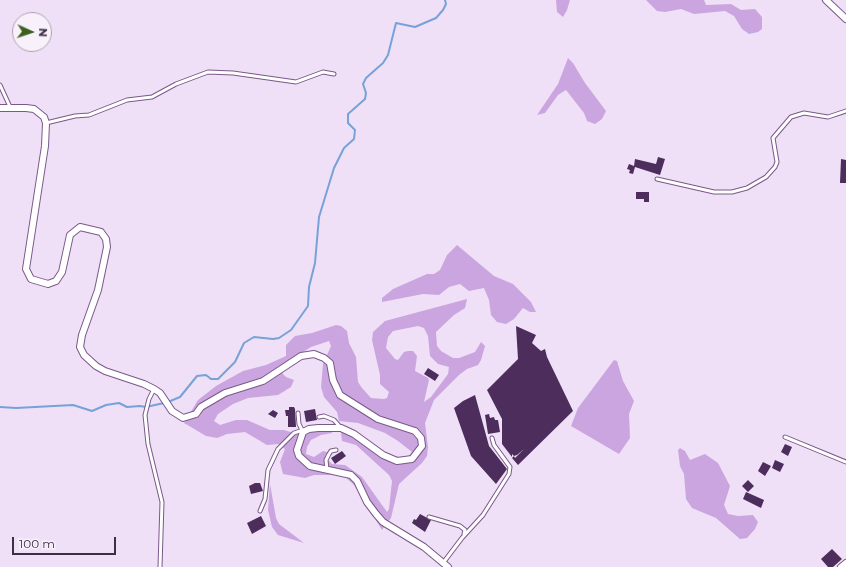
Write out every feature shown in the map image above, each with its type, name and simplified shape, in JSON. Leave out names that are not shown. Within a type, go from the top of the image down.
[{"type":"street","points":[[826,0],[846,19]]},
{"type":"street","points":[[0,108],[26,108],[34,110],[44,117],[46,123],[45,146],[26,269],[31,278],[40,283],[48,284],[56,281],[62,272],[70,235],[80,227],[101,232],[106,239],[107,247],[98,290],[82,335],[80,346],[84,355],[96,366],[154,389],[160,393],[177,416],[183,418],[191,417],[196,414],[201,407],[224,393],[263,381],[301,356],[308,354],[319,355],[330,363],[333,380],[340,395],[378,419],[415,431],[421,438],[422,446],[412,459],[397,461],[383,456],[354,434],[341,428],[309,429],[303,432],[299,441],[297,450],[299,456],[310,466],[351,475],[357,481],[367,502],[383,522],[424,548],[446,565]]},
{"type":"street","points":[[841,567],[846,563]]},
{"type":"lane","points":[[46,123],[97,112],[112,104],[127,100],[152,97],[176,84],[208,72],[233,73],[296,82],[323,72],[334,74]]},
{"type":"lane","points":[[0,85],[11,109]]},
{"type":"lane","points":[[657,179],[714,192],[732,192],[747,188],[766,177],[775,167],[777,162],[773,138],[791,117],[804,113],[828,117],[846,111]]},
{"type":"lane","points":[[154,389],[149,399],[145,415],[148,444],[162,502],[160,567]]},
{"type":"lane","points":[[298,413],[299,424],[302,430]]},
{"type":"lane","points":[[319,417],[324,416],[334,420],[341,428]]},
{"type":"lane","points":[[260,510],[265,499],[268,470],[276,454],[286,440],[294,433],[309,429]]},
{"type":"lane","points":[[785,437],[846,462]]},
{"type":"lane","points":[[462,538],[483,515],[510,470],[494,445],[492,438]]},
{"type":"lane","points":[[327,470],[326,460],[328,454],[331,451],[336,450]]},
{"type":"lane","points":[[429,517],[463,527],[465,530],[446,565]]},
{"type":"shaded area","points":[[556,0],[570,0],[563,17],[557,12]]},
{"type":"shaded area","points":[[646,0],[704,0],[706,5],[731,4],[741,10],[755,9],[762,17],[762,29],[758,32],[749,34],[742,29],[734,16],[725,11],[694,14],[681,9],[665,12],[657,11]]},
{"type":"shaded area","points":[[568,58],[606,111],[602,119],[595,124],[587,121],[584,113],[566,90],[558,95],[545,113],[537,115],[558,84]]},
{"type":"shaded area","points":[[457,245],[494,276],[513,284],[531,302],[536,312],[530,312],[523,308],[514,319],[506,324],[497,322],[491,315],[489,300],[484,288],[469,291],[460,284],[449,287],[439,295],[423,294],[382,302],[382,298],[393,289],[427,274],[434,274],[440,270],[447,255]]},
{"type":"shaded area","points":[[467,299],[465,308],[454,315],[436,332],[437,346],[441,351],[453,358],[459,358],[475,352],[481,342],[485,346],[478,365],[467,369],[459,375],[434,400],[425,423],[428,447],[427,456],[422,463],[399,484],[391,518],[382,530],[354,485],[343,475],[314,475],[305,478],[283,474],[280,462],[285,449],[278,444],[267,445],[245,432],[227,434],[217,438],[206,436],[184,423],[198,400],[216,386],[243,371],[266,365],[286,356],[286,345],[295,336],[312,333],[336,325],[341,326],[347,331],[349,343],[356,357],[358,382],[362,388],[371,398],[387,398],[389,392],[380,384],[380,375],[372,340],[373,332],[385,321]],"holes":[[[418,326],[424,328],[428,336],[430,356],[438,364],[449,367],[448,374],[431,397],[424,402],[429,380],[415,371],[417,356],[413,351],[408,351],[404,352],[398,360],[395,359],[386,348],[388,337],[393,331]],[[329,341],[331,346],[323,364],[321,387],[324,397],[337,412],[339,421],[358,423],[385,433],[412,452],[407,458],[399,458],[376,448],[351,428],[346,428],[341,433],[342,441],[356,445],[389,475],[392,481],[389,509],[387,512],[362,477],[345,465],[332,464],[328,460],[330,455],[327,452],[323,451],[314,457],[306,454],[307,447],[311,440],[321,435],[332,433],[332,425],[324,424],[294,433],[284,430],[270,430],[247,420],[236,420],[220,425],[214,421],[218,414],[233,404],[248,398],[278,395],[291,387],[294,380],[286,377],[282,373],[287,362],[311,347]]]},
{"type":"shaded area","points":[[614,360],[617,361],[623,381],[634,401],[629,414],[630,438],[619,454],[571,426],[578,408]]},
{"type":"shaded area","points":[[680,448],[685,451],[690,460],[705,454],[718,463],[730,486],[724,505],[728,514],[738,516],[753,515],[758,522],[755,529],[747,538],[740,539],[716,518],[692,508],[686,499],[684,474],[680,466],[678,450]]},
{"type":"shaded area","points":[[270,484],[276,518],[279,524],[304,543],[278,535],[272,527],[268,510]]},
{"type":"building","points":[[658,157],[665,159],[660,175],[635,167],[633,174],[629,173],[630,170],[627,169],[629,164],[634,166],[635,159],[656,164]]},
{"type":"building","points":[[841,159],[846,160],[846,183],[840,183]]},
{"type":"building","points":[[636,192],[649,192],[649,202],[644,202],[644,199],[636,199]]},
{"type":"building","points":[[516,326],[536,335],[532,343],[541,351],[545,349],[547,357],[573,411],[518,465],[512,458],[514,456],[512,454],[512,457],[502,444],[502,419],[487,390],[518,359]]},
{"type":"building","points":[[428,368],[439,375],[435,381],[424,374]]},
{"type":"building","points":[[475,395],[489,446],[507,469],[496,484],[471,456],[454,408],[463,401]]},
{"type":"building","points":[[289,407],[294,407],[295,409],[296,427],[288,427],[288,416],[286,416],[285,410],[289,410]]},
{"type":"building","points":[[315,409],[317,420],[306,422],[304,411]]},
{"type":"building","points":[[273,410],[278,413],[275,418],[268,414]]},
{"type":"building","points":[[489,414],[490,418],[494,417],[495,420],[498,420],[500,432],[488,434],[485,415]]},
{"type":"building","points":[[785,444],[792,447],[788,456],[781,452]]},
{"type":"building","points":[[342,451],[346,456],[335,464],[331,458]]},
{"type":"building","points":[[775,460],[784,464],[780,472],[772,468]]},
{"type":"building","points":[[763,462],[771,466],[765,476],[758,471]]},
{"type":"building","points":[[748,480],[754,486],[748,492],[742,486]]},
{"type":"building","points":[[255,483],[260,483],[263,491],[251,494],[249,486]]},
{"type":"building","points":[[746,492],[764,500],[761,508],[743,499]]},
{"type":"building","points":[[420,514],[431,520],[425,532],[412,523]]},
{"type":"building","points":[[261,516],[266,526],[252,534],[247,523]]},
{"type":"building","points":[[832,549],[842,559],[833,567],[828,567],[821,559]]},
{"type":"waterway","points":[[168,402],[180,397],[197,376],[206,375],[211,379],[218,379],[235,362],[244,343],[254,337],[273,339],[279,338],[291,330],[308,306],[309,287],[315,263],[319,217],[334,168],[344,148],[354,139],[355,130],[348,123],[348,114],[365,99],[366,93],[363,84],[366,78],[383,63],[388,55],[396,23],[415,27],[436,18],[443,10],[446,4],[445,0]]},
{"type":"waterway","points":[[0,407],[16,408],[73,405],[92,411],[106,405],[119,403],[127,407],[146,407],[164,403]]}]
